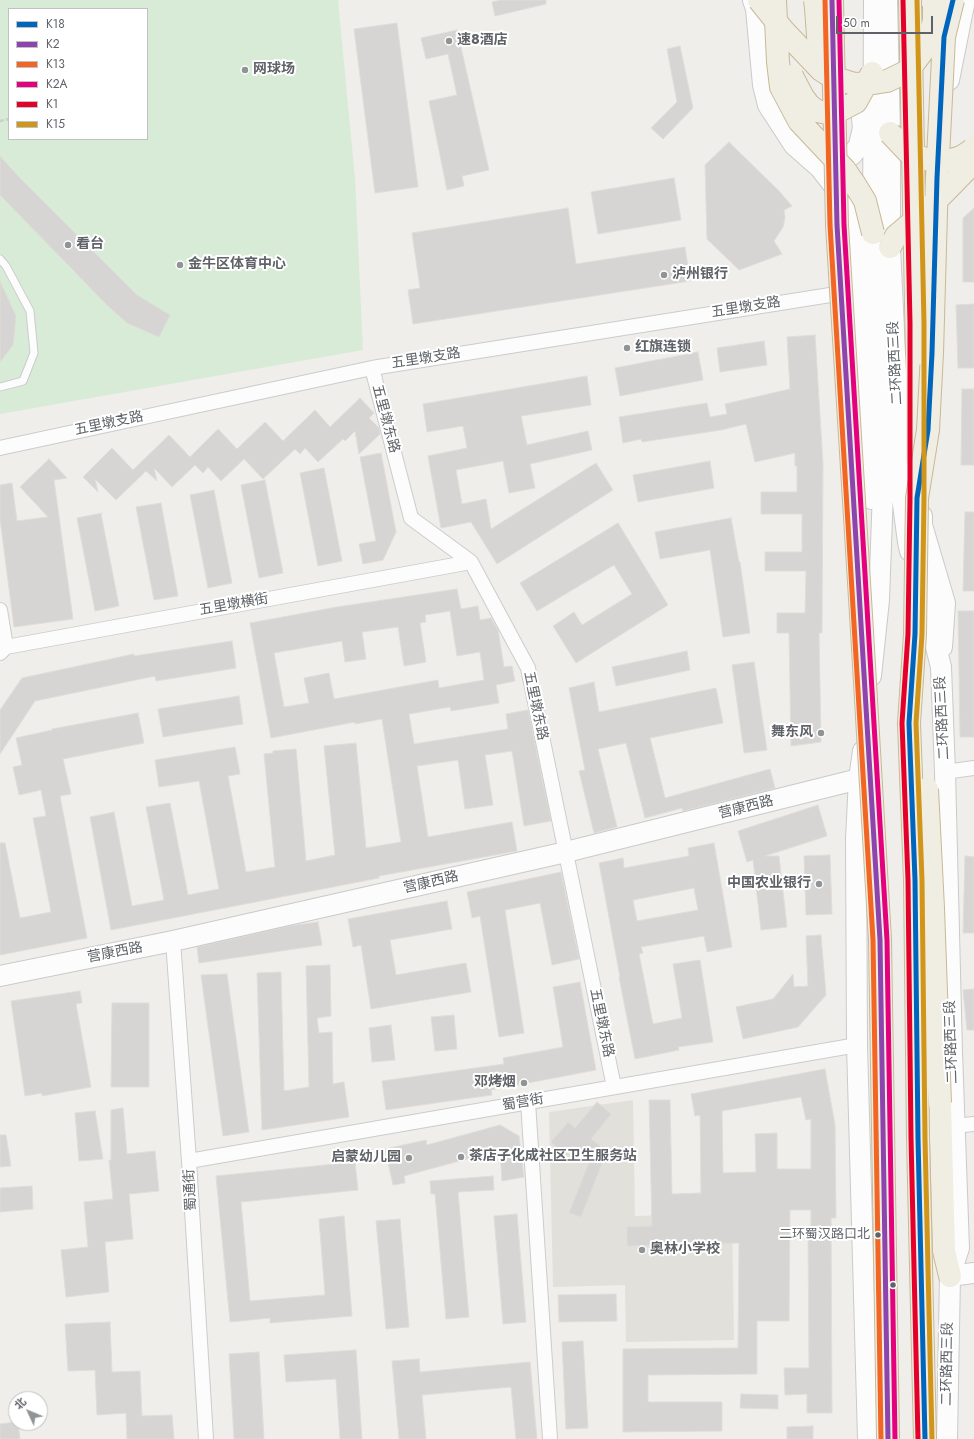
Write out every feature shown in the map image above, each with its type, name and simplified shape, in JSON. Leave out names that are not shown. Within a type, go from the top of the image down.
[{"type":"highway","points":[[759,0],[783,30],[821,70],[832,77],[854,84],[887,81],[908,71],[923,51],[931,33],[934,20],[934,0]]},
{"type":"highway","points":[[776,0],[778,62],[781,87],[799,121],[845,170],[854,183],[865,201],[873,233]]},
{"type":"highway","points":[[789,0],[792,78],[809,105],[817,111],[827,113],[837,112],[846,108],[856,102],[874,70]]},
{"type":"highway","points":[[815,0],[822,92],[837,225]]},
{"type":"highway","points":[[832,0],[837,225],[880,940],[888,1439]]},
{"type":"highway","points":[[910,0],[917,323],[910,498],[915,634],[922,698],[933,908],[944,1251],[950,1276]]},
{"type":"highway","points":[[910,498],[928,430],[932,353],[937,178],[944,37],[953,0]]},
{"type":"highway","points":[[890,133],[908,152],[925,159],[941,161],[951,160],[961,157],[974,147]]},
{"type":"highway","points":[[890,247],[896,236],[927,210],[974,162]]},
{"type":"highway","points":[[915,634],[910,723],[915,880],[918,1138],[925,1439]]},
{"type":"main road","points":[[754,0],[763,85],[768,105],[794,145],[826,176],[850,208],[855,245],[856,291],[866,446],[879,600]]},
{"type":"main road","points":[[826,176],[853,154],[860,145],[862,136],[860,0]]},
{"type":"main road","name":"二环路西三段","points":[[868,1439],[857,1045],[856,839],[860,779],[879,600],[883,490],[873,233],[874,0]]},
{"type":"main road","name":"二环路西三段","points":[[887,0],[890,133],[890,247],[910,498],[908,542],[923,592],[941,667],[960,1248],[950,1276],[947,1439]]},
{"type":"main road","points":[[941,667],[945,603],[922,525],[929,236],[944,105],[965,0]]},
{"type":"main road","name":"营康西路","points":[[0,976],[173,941],[566,852],[860,779]]},
{"type":"main road","points":[[950,1276],[974,1273]]},
{"type":"street","name":"五里墩支路","points":[[0,448],[372,368],[856,291]]},
{"type":"street","name":"五里墩东路","points":[[372,368],[411,518],[471,562],[528,668],[614,1087]]},
{"type":"street","name":"五里墩横街","points":[[3,650],[471,562]]},
{"type":"street","points":[[0,610],[3,650]]},
{"type":"street","points":[[945,772],[974,768]]},
{"type":"street","name":"蜀通街","points":[[173,941],[189,1161],[206,1439]]},
{"type":"street","name":"蜀营街","points":[[189,1161],[857,1045]]},
{"type":"street","points":[[528,1102],[550,1439]]},
{"type":"street","points":[[955,1126],[974,1124]]},
{"type":"lane","points":[[0,259],[6,266],[30,311],[34,353],[24,380],[0,387]]},
{"type":"shaded area","name":"奥林小学校","points":[[633,1100],[635,1216],[732,1213],[734,1340],[626,1342],[625,1285],[553,1287],[549,1112]]},
{"type":"green space","name":"金牛区体育中心","points":[[0,0],[338,0],[355,179],[363,350],[0,414]]},
{"type":"building","points":[[501,0],[546,0],[546,4],[495,16],[492,2]]},
{"type":"building","points":[[397,23],[418,187],[375,193],[354,29]]},
{"type":"building","points":[[457,30],[489,170],[462,176],[464,186],[447,190],[429,101],[457,95],[448,54],[426,59],[421,38]]},
{"type":"building","points":[[680,46],[693,108],[663,139],[651,128],[677,102],[667,49]]},
{"type":"building","points":[[729,142],[779,191],[792,206],[784,210],[785,218],[783,227],[774,241],[782,254],[739,270],[707,239],[705,165]]},
{"type":"building","name":"看台","points":[[0,156],[17,175],[137,295],[170,315],[159,337],[127,323],[106,304],[0,195]]},
{"type":"building","points":[[674,178],[681,220],[598,234],[591,192]]},
{"type":"building","points":[[568,208],[576,264],[685,247],[690,281],[413,324],[408,290],[420,288],[412,233]]},
{"type":"building","points":[[974,208],[974,282],[963,282],[963,218]]},
{"type":"building","points":[[0,281],[16,316],[13,345],[0,362]]},
{"type":"building","points":[[974,304],[974,368],[958,368],[956,305]]},
{"type":"building","points":[[815,335],[823,464],[822,633],[819,633],[821,742],[791,746],[789,633],[777,633],[777,613],[805,613],[806,571],[765,571],[765,552],[802,552],[802,514],[761,514],[761,492],[797,492],[797,466],[795,466],[795,453],[755,462],[746,424],[721,430],[642,442],[641,439],[623,443],[619,417],[707,403],[710,417],[727,414],[725,404],[790,389],[787,337]]},
{"type":"building","points":[[764,341],[767,365],[720,372],[717,348]]},
{"type":"building","points":[[698,352],[703,380],[620,396],[615,368]]},
{"type":"building","points":[[587,376],[591,405],[521,416],[527,445],[588,431],[592,450],[530,464],[535,488],[509,493],[503,461],[456,470],[462,504],[486,499],[491,529],[596,463],[613,490],[497,564],[471,522],[441,528],[428,456],[467,448],[463,426],[427,432],[423,404]]},
{"type":"building","points":[[962,389],[974,389],[974,465],[961,465]]},
{"type":"building","points":[[360,398],[374,413],[369,418],[379,428],[380,434],[359,454],[355,431],[345,441],[343,439],[318,462],[305,448],[300,454],[295,449],[263,479],[244,459],[221,481],[208,467],[203,473],[195,465],[172,487],[154,468],[157,481],[146,471],[116,500],[95,479],[98,492],[83,477],[112,448],[133,470],[169,435],[190,457],[218,429],[237,449],[265,422],[283,441],[315,410],[330,427]]},
{"type":"building","points":[[381,453],[396,532],[383,560],[363,564],[359,544],[376,541],[360,457]]},
{"type":"building","points":[[49,459],[67,478],[54,480],[73,619],[14,627],[0,519],[0,485],[12,483],[17,521],[48,517],[20,487]]},
{"type":"building","points":[[710,461],[714,488],[638,502],[633,475]]},
{"type":"building","points":[[324,468],[342,561],[318,566],[300,473]]},
{"type":"building","points":[[265,480],[283,573],[259,578],[241,485]]},
{"type":"building","points":[[214,490],[232,583],[208,588],[190,495]]},
{"type":"building","points":[[161,503],[178,596],[154,600],[136,507]]},
{"type":"building","points":[[965,512],[974,512],[974,591],[963,591]]},
{"type":"building","points":[[102,513],[119,606],[95,611],[77,518]]},
{"type":"building","points":[[731,518],[740,562],[750,633],[723,637],[710,550],[660,559],[655,532]]},
{"type":"building","points":[[618,523],[668,605],[576,663],[553,626],[574,612],[582,625],[632,594],[614,565],[537,611],[520,583]]},
{"type":"building","points":[[457,589],[461,609],[478,606],[480,620],[491,618],[498,630],[504,667],[512,666],[515,681],[496,685],[499,703],[451,711],[450,707],[409,714],[414,744],[508,729],[506,714],[528,710],[551,821],[524,826],[512,751],[485,755],[493,805],[465,809],[458,760],[417,766],[428,837],[512,822],[517,851],[379,876],[379,878],[111,930],[90,817],[114,812],[132,906],[164,900],[146,807],[170,803],[188,895],[219,889],[199,781],[159,787],[155,760],[235,747],[240,774],[228,776],[246,872],[275,867],[264,754],[273,753],[273,751],[296,749],[306,861],[335,855],[324,746],[356,743],[366,848],[401,842],[382,719],[355,724],[355,722],[271,738],[250,623],[337,607]],"holes":[[[450,611],[457,656],[480,652],[484,680],[439,688],[438,680],[334,699],[329,673],[304,678],[309,703],[284,707],[274,653],[342,641],[345,662],[366,659],[362,632],[398,627],[404,666],[426,662],[420,623],[426,622],[425,615]]]},
{"type":"building","points":[[958,611],[974,611],[974,737],[960,737]]},
{"type":"building","points":[[232,641],[236,668],[156,681],[155,676],[35,701],[0,754],[0,710],[22,678],[134,654],[134,656]]},
{"type":"building","points":[[687,651],[690,670],[616,686],[612,667]]},
{"type":"building","points":[[754,662],[767,750],[744,753],[732,665]]},
{"type":"building","points":[[594,682],[599,712],[716,688],[723,723],[650,738],[665,798],[770,769],[775,788],[683,811],[682,808],[645,818],[626,743],[598,749],[617,827],[594,833],[579,771],[585,770],[569,688]]},
{"type":"building","points":[[239,696],[243,724],[163,737],[158,709]]},
{"type":"building","points":[[138,713],[144,743],[63,759],[71,794],[60,796],[87,938],[0,955],[0,843],[5,843],[20,918],[51,912],[33,818],[46,816],[41,790],[19,795],[13,767],[22,765],[16,738],[52,729]]},
{"type":"building","points":[[818,805],[827,836],[765,856],[779,856],[787,927],[761,930],[753,860],[747,862],[738,831]]},
{"type":"building","points":[[714,843],[732,947],[707,952],[704,936],[641,947],[643,953],[639,954],[653,1024],[682,1018],[673,964],[700,960],[713,1042],[678,1047],[679,1050],[635,1059],[599,863],[623,858],[624,868],[689,856],[688,848]],"holes":[[[694,888],[698,910],[637,921],[633,900]]]},
{"type":"building","points":[[830,855],[832,914],[806,915],[804,856]]},
{"type":"building","points":[[965,856],[974,857],[974,933],[963,933]]},
{"type":"building","points":[[561,872],[579,959],[552,965],[540,903],[505,910],[524,1033],[499,1037],[480,916],[472,918],[467,892]]},
{"type":"building","points":[[447,901],[452,929],[390,940],[396,975],[466,963],[471,992],[371,1009],[361,945],[353,947],[348,919]]},
{"type":"building","points":[[318,922],[322,945],[199,963],[197,947],[289,926]]},
{"type":"building","points":[[821,935],[826,995],[798,1027],[743,1039],[736,1007],[773,999],[793,974],[794,987],[808,986],[806,936]]},
{"type":"building","points":[[330,965],[331,1016],[317,1018],[319,1033],[332,1032],[333,1084],[344,1082],[349,1117],[262,1130],[257,973],[281,972],[284,1091],[309,1087],[306,966]]},
{"type":"building","points":[[227,974],[249,1132],[223,1136],[201,975]]},
{"type":"building","points":[[580,982],[596,1070],[491,1090],[492,1095],[386,1110],[382,1081],[504,1064],[503,1058],[563,1047],[553,987]]},
{"type":"building","points":[[974,989],[974,1030],[967,1030],[963,990]]},
{"type":"building","points":[[80,991],[82,1003],[76,1004],[91,1087],[42,1096],[42,1093],[25,1096],[11,1001]]},
{"type":"building","points":[[112,1003],[149,1003],[149,1087],[111,1087]]},
{"type":"building","points":[[454,1015],[457,1049],[435,1051],[431,1017]]},
{"type":"building","points":[[391,1025],[395,1060],[372,1062],[369,1028]]},
{"type":"building","points":[[825,1069],[835,1125],[836,1218],[831,1218],[832,1413],[807,1413],[807,1394],[785,1395],[784,1368],[809,1368],[808,1231],[811,1231],[811,1210],[790,1210],[789,1321],[757,1321],[757,1374],[648,1375],[648,1402],[722,1402],[722,1431],[623,1432],[623,1349],[738,1348],[739,1243],[627,1246],[627,1227],[652,1226],[649,1100],[670,1100],[672,1194],[701,1193],[700,1115],[695,1116],[691,1094]],"holes":[[[801,1097],[806,1120],[811,1119],[811,1169],[777,1169],[777,1133],[755,1134],[756,1172],[723,1173],[722,1111]]]},
{"type":"building","points":[[597,1102],[611,1114],[591,1139],[610,1154],[602,1163],[581,1217],[569,1213],[590,1160],[573,1146],[566,1155],[551,1142],[568,1122],[575,1128]]},
{"type":"building","points":[[123,1108],[127,1154],[155,1151],[159,1191],[129,1194],[133,1239],[105,1242],[109,1292],[66,1297],[61,1250],[88,1247],[84,1202],[113,1199],[109,1160],[111,1160],[111,1110]]},
{"type":"building","points":[[95,1111],[103,1159],[79,1161],[75,1113]]},
{"type":"building","points":[[500,1125],[519,1136],[524,1177],[502,1181],[500,1150],[404,1176],[405,1183],[393,1185],[385,1149],[426,1140],[427,1145]]},
{"type":"building","points":[[0,1135],[6,1135],[11,1166],[0,1167]]},
{"type":"building","points":[[355,1162],[358,1190],[241,1202],[250,1301],[325,1295],[319,1219],[344,1216],[352,1316],[270,1323],[270,1318],[230,1322],[216,1176]]},
{"type":"building","points":[[493,1176],[494,1190],[458,1192],[469,1317],[446,1319],[435,1194],[431,1194],[430,1181]]},
{"type":"building","points":[[32,1186],[33,1209],[0,1212],[0,1188]]},
{"type":"building","points":[[517,1214],[526,1322],[503,1324],[494,1216]]},
{"type":"building","points":[[400,1219],[409,1327],[386,1329],[376,1221]]},
{"type":"building","points":[[616,1294],[617,1321],[559,1322],[558,1295]]},
{"type":"building","points":[[110,1322],[112,1372],[140,1371],[142,1416],[172,1415],[174,1439],[127,1439],[126,1413],[97,1415],[95,1370],[68,1371],[65,1324]]},
{"type":"building","points":[[583,1341],[588,1428],[566,1429],[562,1342]]},
{"type":"building","points":[[356,1350],[362,1439],[340,1439],[336,1379],[286,1382],[284,1355]]},
{"type":"building","points":[[259,1352],[264,1439],[234,1439],[229,1354]]},
{"type":"building","points":[[419,1359],[420,1372],[530,1362],[537,1439],[516,1439],[511,1387],[422,1395],[426,1439],[399,1439],[392,1361]]},
{"type":"building","points":[[741,1394],[778,1395],[778,1409],[740,1408]]},
{"type":"building","points":[[8,1423],[8,1431],[19,1431],[20,1439],[0,1439],[0,1424]]},
{"type":"building","points":[[813,1426],[813,1439],[787,1439],[787,1427]]},
{"type":"transit line","name":"K13","points":[[825,0],[830,225],[873,940],[881,1439]]},
{"type":"transit line","name":"K2","points":[[832,0],[837,225],[880,940],[888,1439]]},
{"type":"transit line","name":"K2A","points":[[839,0],[844,225],[887,940],[895,1439]]},
{"type":"transit line","name":"K1","points":[[903,0],[910,323],[910,498],[908,634],[902,723],[908,880],[911,1138],[918,1439]]},
{"type":"transit line","name":"K15","points":[[917,0],[924,323],[924,498],[922,634],[916,723],[922,880],[925,1138],[932,1439]]},
{"type":"transit line","name":"K18","points":[[925,1439],[918,1138],[915,880],[909,723],[915,634],[917,498],[928,430],[932,353],[937,178],[944,37],[953,0]]},
{"type":"place","name":"速8酒店","points":[[449,41]]},
{"type":"place","name":"网球场","points":[[245,70]]},
{"type":"place","name":"看台","points":[[68,245]]},
{"type":"place","name":"金牛区体育中心","points":[[180,265]]},
{"type":"place","name":"泸州银行","points":[[664,275]]},
{"type":"place","name":"红旗连锁","points":[[627,348]]},
{"type":"place","name":"舞东风","points":[[821,733]]},
{"type":"place","name":"中国农业银行","points":[[819,884]]},
{"type":"place","name":"邓烤烟","points":[[524,1083]]},
{"type":"place","name":"茶店子化成社区卫生服务站","points":[[461,1157]]},
{"type":"place","name":"启蒙幼儿园","points":[[409,1158]]},
{"type":"place","name":"二环蜀汉路口北","points":[[878,1235]]},
{"type":"place","name":"奥林小学校","points":[[642,1250]]}]
